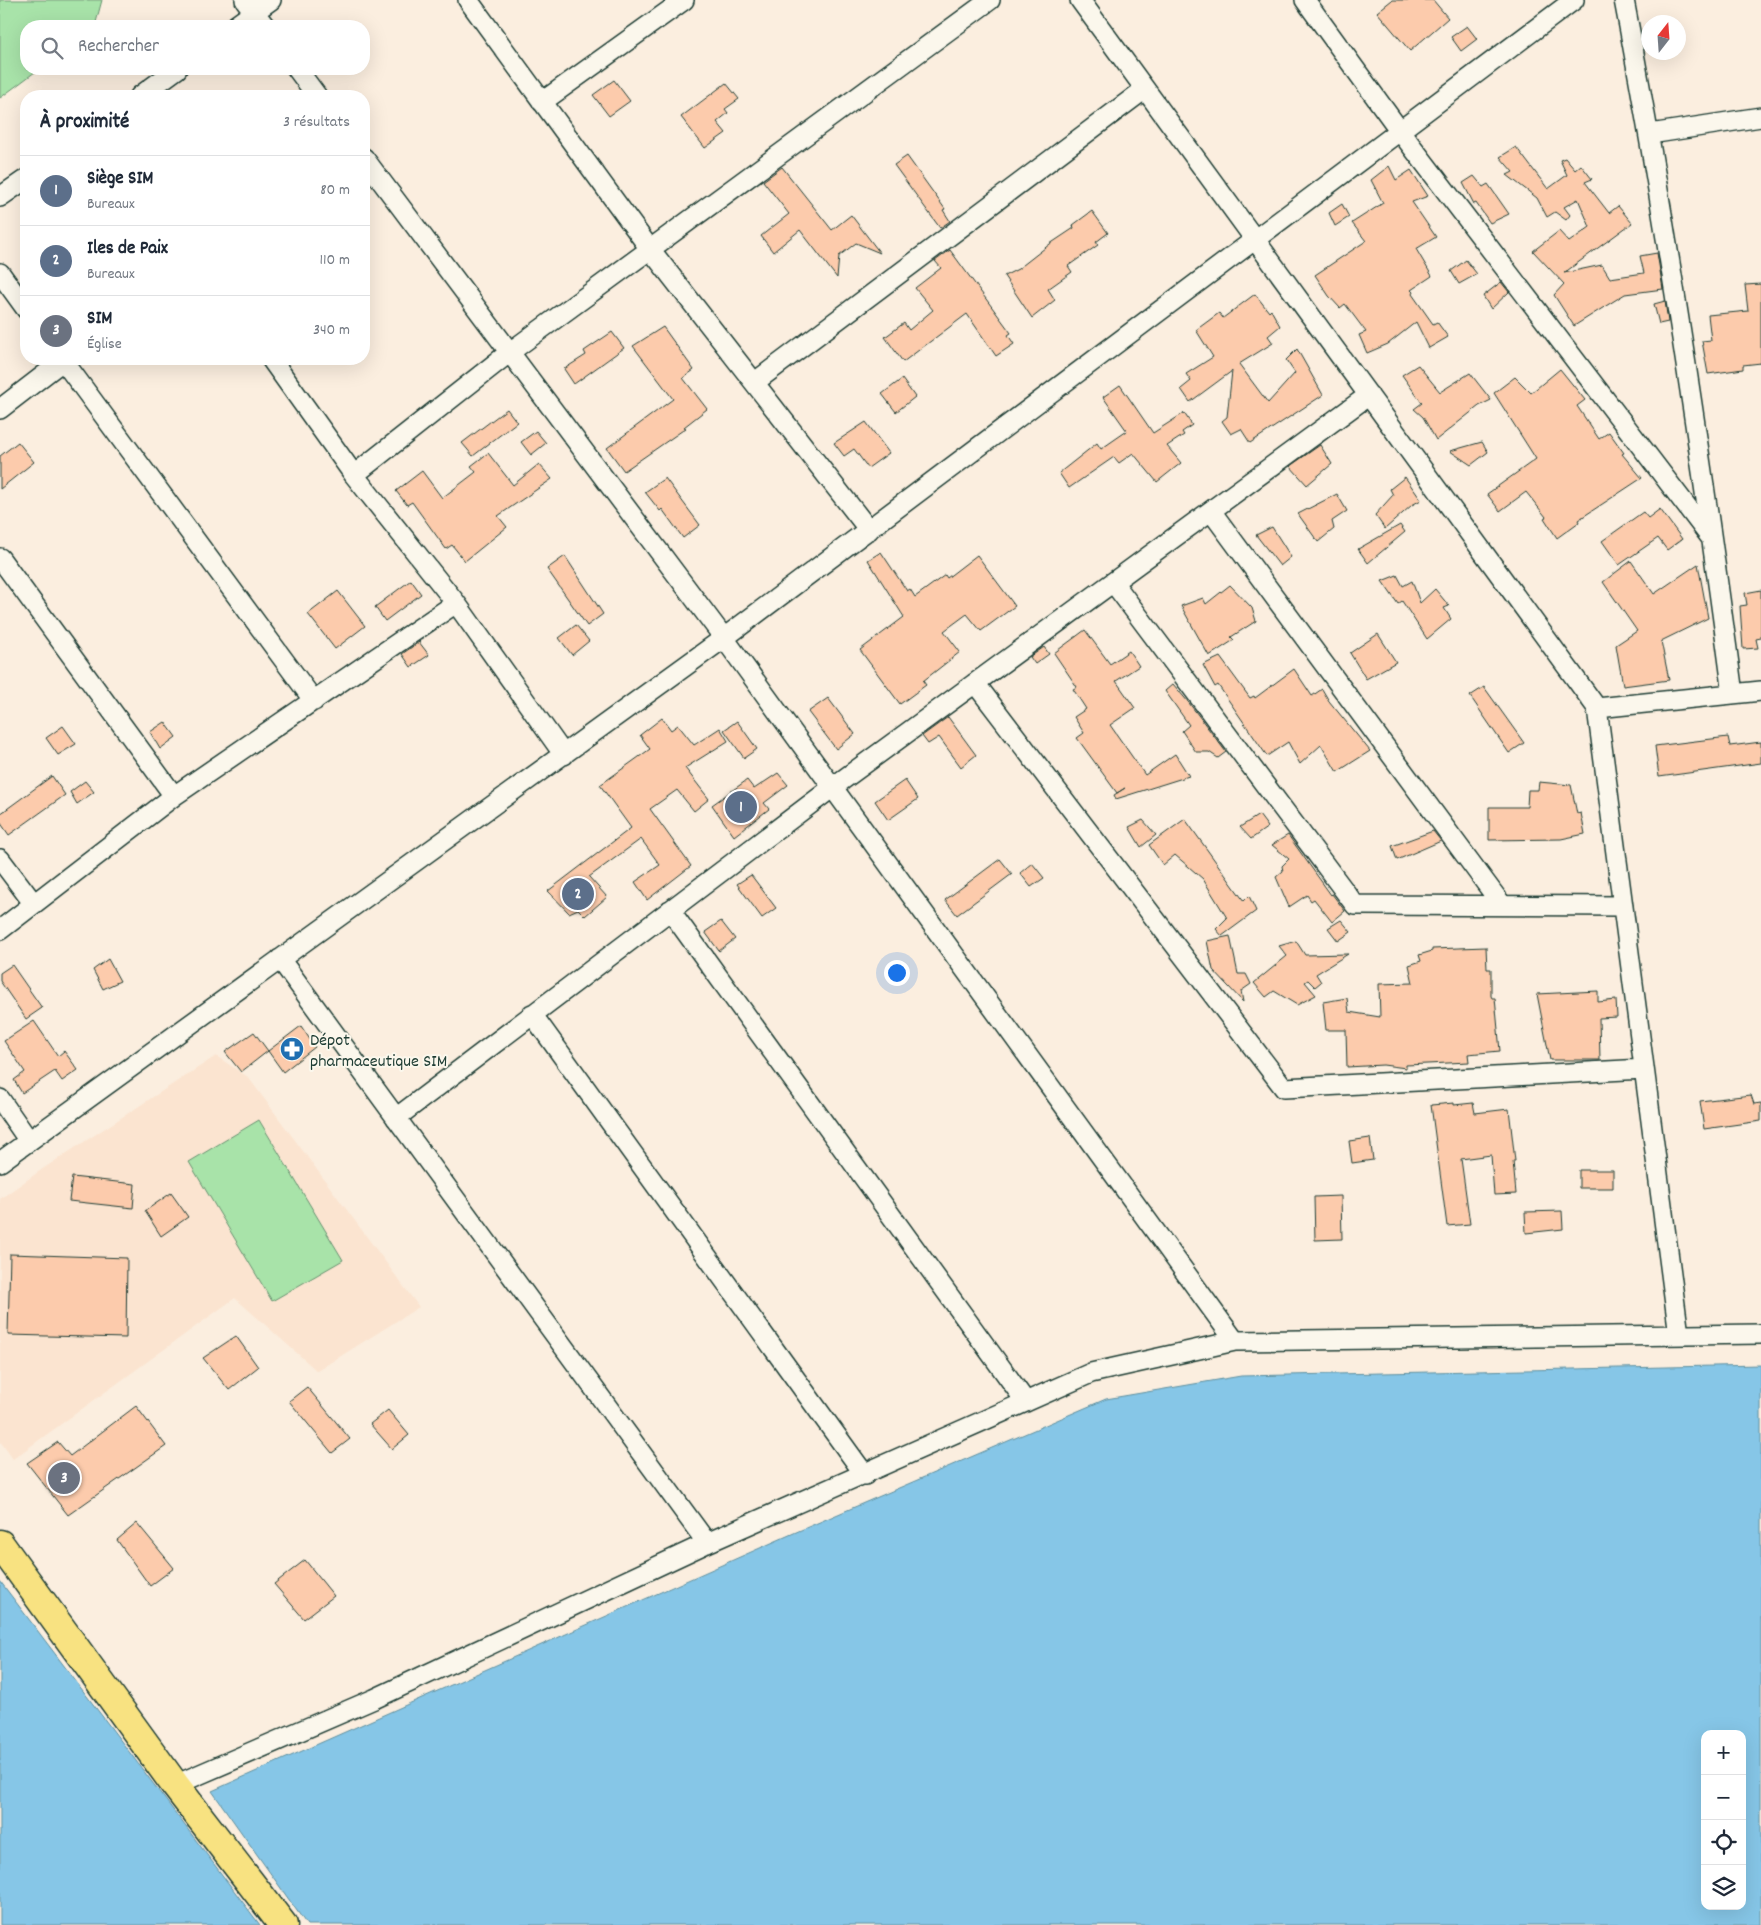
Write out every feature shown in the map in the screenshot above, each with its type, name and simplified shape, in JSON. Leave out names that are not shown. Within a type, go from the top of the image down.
[{"type":"highway","points":[[0,1544],[175,1785],[283,1925]]},
{"type":"street","points":[[244,20],[271,0]]},
{"type":"street","points":[[468,0],[650,249],[869,530]]},
{"type":"street","points":[[542,102],[684,0]]},
{"type":"street","points":[[354,475],[510,352],[990,0]]},
{"type":"street","points":[[1080,0],[1597,708],[1679,1335]]},
{"type":"street","points":[[1306,0],[1400,131],[1713,539]]},
{"type":"street","points":[[0,1162],[724,638],[1574,0]]},
{"type":"street","points":[[1624,0],[1650,134],[1713,539],[1733,694]]},
{"type":"street","points":[[148,90],[169,75]]},
{"type":"street","points":[[301,75],[313,90]]},
{"type":"street","points":[[755,382],[1145,89]]},
{"type":"street","points":[[1650,134],[1761,116]]},
{"type":"street","points":[[370,166],[724,638],[1235,1341]]},
{"type":"street","points":[[0,198],[20,183]]},
{"type":"street","points":[[0,273],[20,301]]},
{"type":"street","points":[[0,408],[55,365]]},
{"type":"street","points":[[67,365],[314,701]]},
{"type":"street","points":[[275,365],[354,475],[456,603],[564,754]]},
{"type":"street","points":[[396,1118],[833,787],[1369,396]]},
{"type":"street","points":[[1211,511],[1502,905]]},
{"type":"street","points":[[0,558],[174,796]]},
{"type":"street","points":[[1113,582],[1355,905],[1623,906]]},
{"type":"street","points":[[0,930],[174,796],[456,603]]},
{"type":"street","points":[[975,683],[1284,1088],[1644,1069]]},
{"type":"street","points":[[1597,708],[1761,691]]},
{"type":"street","points":[[0,859],[34,904]]},
{"type":"street","points":[[670,910],[1026,1402]]},
{"type":"street","points":[[280,959],[707,1544]]},
{"type":"street","points":[[532,1014],[865,1475]]},
{"type":"street","points":[[0,1100],[30,1140]]},
{"type":"street","points":[[175,1785],[374,1699],[707,1544],[1091,1373],[1235,1341],[1761,1334]]},
{"type":"shaded area","points":[[216,1056],[248,1077],[419,1307],[317,1371],[235,1298],[13,1459],[0,1441],[0,1199],[44,1168]]},
{"type":"green space","points":[[0,0],[102,0],[97,20],[20,20],[20,75],[31,75],[0,98]]},
{"type":"green space","points":[[259,1120],[343,1260],[272,1301],[189,1162]]},
{"type":"water","points":[[1761,1365],[1761,1925],[307,1925],[212,1791],[794,1533],[1106,1399],[1241,1376]]},
{"type":"water","points":[[0,1581],[260,1925],[0,1925]]},
{"type":"building","points":[[1392,0],[1433,0],[1448,18],[1410,51],[1377,12]]},
{"type":"building","points":[[1467,26],[1477,39],[1461,51],[1451,37]]},
{"type":"building","points":[[614,80],[630,101],[609,116],[593,95]]},
{"type":"building","points":[[726,83],[739,99],[725,109],[728,113],[717,122],[726,133],[705,148],[681,117]]},
{"type":"building","points":[[1516,147],[1548,189],[1567,175],[1560,160],[1565,158],[1575,170],[1581,165],[1592,179],[1585,182],[1609,213],[1618,206],[1632,223],[1564,273],[1602,265],[1610,278],[1644,273],[1640,256],[1657,253],[1663,289],[1625,294],[1574,326],[1554,295],[1564,284],[1533,251],[1559,231],[1569,242],[1590,227],[1578,199],[1564,207],[1570,215],[1566,220],[1555,212],[1547,217],[1537,198],[1507,175],[1513,172],[1500,157]]},
{"type":"building","points":[[907,156],[945,209],[943,210],[950,221],[940,228],[894,165]]},
{"type":"building","points":[[1389,166],[1396,180],[1411,170],[1428,196],[1412,202],[1436,237],[1416,249],[1432,276],[1411,290],[1433,324],[1437,322],[1448,337],[1429,348],[1416,322],[1388,344],[1367,353],[1359,335],[1366,332],[1345,304],[1340,308],[1329,296],[1315,275],[1366,241],[1352,223],[1383,203],[1371,180]]},
{"type":"building","points":[[782,167],[832,230],[851,215],[880,253],[856,243],[839,256],[837,278],[800,230],[773,252],[761,236],[789,214],[763,181]]},
{"type":"building","points":[[1474,176],[1483,187],[1488,184],[1509,214],[1490,223],[1476,203],[1474,204],[1463,183]]},
{"type":"building","points":[[1342,204],[1349,217],[1335,226],[1329,213]]},
{"type":"building","points":[[1092,211],[1108,233],[1096,242],[1098,245],[1068,266],[1072,272],[1048,289],[1055,300],[1032,318],[1004,276],[1018,269],[1074,228],[1073,225]]},
{"type":"building","points":[[950,250],[1011,333],[1008,335],[1014,344],[996,356],[967,314],[903,362],[885,337],[904,323],[909,330],[933,310],[915,288],[941,268],[935,261]]},
{"type":"building","points":[[1466,260],[1477,274],[1459,284],[1451,271]]},
{"type":"building","points":[[1501,282],[1509,292],[1491,309],[1483,296]]},
{"type":"building","points":[[1761,284],[1761,363],[1743,365],[1743,369],[1708,374],[1702,341],[1711,340],[1708,315],[1748,311],[1745,285]]},
{"type":"building","points":[[1255,294],[1269,312],[1271,310],[1280,326],[1268,336],[1273,343],[1239,364],[1268,403],[1295,373],[1286,360],[1297,349],[1323,395],[1250,443],[1241,429],[1231,434],[1222,421],[1227,417],[1232,371],[1190,402],[1181,389],[1191,381],[1186,374],[1213,357],[1196,330],[1219,313],[1223,318]]},
{"type":"building","points":[[1665,301],[1668,322],[1659,324],[1654,304]]},
{"type":"building","points":[[663,327],[694,370],[683,378],[707,409],[684,427],[686,428],[624,471],[607,448],[673,399],[633,346]]},
{"type":"building","points":[[612,332],[624,348],[574,384],[564,369],[586,355],[584,351]]},
{"type":"building","points":[[1418,365],[1440,392],[1470,373],[1491,400],[1479,406],[1436,440],[1423,417],[1414,409],[1422,403],[1402,375]]},
{"type":"building","points":[[1560,369],[1585,400],[1577,406],[1599,439],[1609,432],[1624,453],[1622,454],[1642,478],[1578,520],[1579,522],[1557,538],[1544,518],[1546,517],[1526,492],[1500,511],[1487,494],[1536,459],[1494,393],[1515,377],[1531,393]]},
{"type":"building","points":[[902,379],[915,397],[896,412],[882,394]]},
{"type":"building","points":[[1120,385],[1153,433],[1184,413],[1192,425],[1182,432],[1184,435],[1167,446],[1181,463],[1157,482],[1133,453],[1119,463],[1114,457],[1069,488],[1059,473],[1097,443],[1101,449],[1127,431],[1103,397]]},
{"type":"building","points":[[507,409],[517,422],[473,456],[462,443]]},
{"type":"building","points":[[866,422],[889,453],[868,468],[854,449],[844,456],[834,443]]},
{"type":"building","points":[[536,431],[546,443],[531,455],[521,442]]},
{"type":"building","points":[[18,442],[34,462],[0,489],[0,456]]},
{"type":"building","points":[[1482,442],[1488,452],[1471,465],[1450,451]]},
{"type":"building","points":[[1320,445],[1332,464],[1307,485],[1290,466]]},
{"type":"building","points":[[488,453],[513,485],[539,464],[552,479],[498,516],[507,527],[465,561],[452,545],[446,549],[412,502],[407,505],[396,491],[422,471],[442,498],[476,472],[471,466]]},
{"type":"building","points":[[1405,477],[1421,500],[1412,505],[1385,529],[1375,515],[1393,495],[1390,489]]},
{"type":"building","points":[[665,478],[700,525],[683,538],[662,509],[660,511],[645,492]]},
{"type":"building","points":[[1337,494],[1347,511],[1332,521],[1334,529],[1318,542],[1298,514]]},
{"type":"building","points":[[1660,509],[1682,539],[1667,550],[1658,538],[1619,565],[1602,541],[1643,512],[1648,518]]},
{"type":"building","points":[[1400,525],[1405,532],[1368,563],[1358,549]]},
{"type":"building","points":[[1272,527],[1291,557],[1280,566],[1256,535]]},
{"type":"building","points":[[881,552],[907,591],[910,589],[915,597],[945,575],[947,578],[977,555],[1015,606],[981,631],[967,614],[944,631],[960,652],[923,681],[926,685],[900,704],[860,650],[904,617],[868,560]]},
{"type":"building","points":[[565,556],[603,614],[587,626],[547,569]]},
{"type":"building","points":[[1631,561],[1654,594],[1698,564],[1708,618],[1661,641],[1669,680],[1623,686],[1616,645],[1637,631],[1603,582]]},
{"type":"building","points":[[1397,575],[1403,586],[1412,581],[1420,603],[1435,589],[1449,606],[1444,608],[1451,619],[1427,639],[1402,601],[1398,604],[1382,581]]},
{"type":"building","points":[[411,580],[421,594],[385,621],[375,607]]},
{"type":"building","points":[[1230,585],[1252,608],[1256,621],[1231,637],[1234,640],[1209,656],[1181,606],[1203,598],[1206,604]]},
{"type":"building","points":[[1761,590],[1761,638],[1756,639],[1758,648],[1743,649],[1740,606],[1747,605],[1745,593]]},
{"type":"building","points":[[338,591],[365,626],[335,649],[308,614]]},
{"type":"building","points":[[576,625],[589,641],[572,655],[559,638]]},
{"type":"building","points":[[1085,630],[1110,664],[1129,651],[1139,666],[1116,681],[1135,708],[1110,725],[1145,775],[1175,754],[1189,776],[1116,799],[1114,795],[1125,788],[1117,793],[1077,738],[1084,733],[1074,717],[1086,709],[1073,689],[1077,687],[1054,653]]},
{"type":"building","points":[[1378,634],[1396,662],[1366,679],[1350,653]]},
{"type":"building","points":[[419,642],[429,655],[411,667],[402,654]]},
{"type":"building","points":[[1044,647],[1049,654],[1035,664],[1030,657]]},
{"type":"building","points":[[1220,657],[1250,698],[1254,696],[1255,698],[1294,669],[1312,696],[1322,689],[1329,701],[1370,751],[1337,772],[1321,745],[1300,764],[1288,742],[1267,756],[1218,685],[1215,687],[1203,665]]},
{"type":"building","points":[[1173,684],[1226,752],[1218,758],[1209,752],[1196,752],[1182,731],[1189,725],[1165,691]]},
{"type":"building","points":[[1484,687],[1524,743],[1509,753],[1470,696]]},
{"type":"building","points":[[828,698],[855,734],[836,749],[808,712]]},
{"type":"building","points":[[948,717],[976,755],[961,767],[939,737],[928,744],[922,736]]},
{"type":"building","points":[[662,718],[671,730],[678,725],[694,745],[720,728],[728,741],[685,768],[709,799],[694,811],[677,790],[650,809],[691,866],[647,900],[635,882],[660,865],[641,839],[589,877],[607,897],[585,916],[578,909],[569,913],[548,891],[631,828],[600,785],[650,749],[640,735]]},
{"type":"building","points":[[737,721],[757,749],[744,758],[724,730]]},
{"type":"building","points":[[165,722],[176,737],[160,749],[150,732]]},
{"type":"building","points":[[63,726],[76,744],[58,755],[46,738]]},
{"type":"building","points":[[1728,737],[1730,746],[1761,742],[1761,763],[1659,777],[1655,746]]},
{"type":"building","points":[[778,773],[788,785],[764,803],[769,809],[734,836],[712,805],[747,780],[754,789]]},
{"type":"building","points":[[52,776],[65,795],[9,835],[0,822],[0,814]]},
{"type":"building","points":[[905,780],[918,799],[888,820],[875,801]]},
{"type":"building","points":[[85,781],[94,792],[77,804],[70,792]]},
{"type":"building","points":[[1539,782],[1571,785],[1577,814],[1581,813],[1585,834],[1561,839],[1489,840],[1489,807],[1527,807],[1528,790],[1538,790]]},
{"type":"building","points":[[1259,815],[1268,827],[1251,839],[1240,827]]},
{"type":"building","points":[[1185,819],[1244,901],[1249,896],[1256,911],[1222,936],[1216,929],[1227,918],[1203,879],[1175,855],[1163,865],[1149,845]]},
{"type":"building","points":[[1143,820],[1156,835],[1141,847],[1129,827]]},
{"type":"building","points":[[1433,831],[1441,841],[1397,860],[1392,846]]},
{"type":"building","points":[[1288,835],[1331,895],[1345,911],[1332,922],[1314,899],[1311,901],[1307,895],[1289,907],[1276,877],[1283,871],[1282,866],[1289,859],[1272,845]]},
{"type":"building","points":[[1000,859],[1012,874],[957,915],[945,900]]},
{"type":"building","points":[[1032,863],[1044,878],[1031,887],[1020,873]]},
{"type":"building","points":[[751,875],[776,908],[762,918],[737,884]]},
{"type":"building","points":[[1341,920],[1351,932],[1338,941],[1328,928]]},
{"type":"building","points":[[721,921],[735,939],[719,951],[705,932]]},
{"type":"building","points":[[1230,936],[1238,974],[1246,974],[1251,984],[1241,991],[1243,1002],[1213,970],[1207,941]]},
{"type":"building","points":[[1296,941],[1305,955],[1348,954],[1316,974],[1321,982],[1315,987],[1308,980],[1305,982],[1316,995],[1297,1005],[1274,991],[1266,997],[1254,983],[1287,956],[1279,946]]},
{"type":"building","points":[[1486,947],[1487,969],[1491,969],[1491,996],[1495,998],[1500,1051],[1468,1054],[1469,1062],[1406,1065],[1406,1068],[1383,1065],[1347,1067],[1346,1030],[1326,1030],[1323,1002],[1347,998],[1349,1012],[1380,1017],[1379,984],[1413,983],[1409,965],[1421,961],[1419,955],[1432,951],[1432,949]]},
{"type":"building","points":[[108,959],[120,981],[103,989],[93,970]]},
{"type":"building","points":[[12,965],[42,1008],[26,1019],[0,981],[0,973]]},
{"type":"building","points":[[1598,991],[1598,1002],[1616,1000],[1617,1017],[1599,1018],[1600,1060],[1550,1060],[1537,994]]},
{"type":"building","points":[[34,1021],[58,1056],[64,1051],[78,1070],[62,1081],[55,1071],[22,1093],[14,1080],[25,1072],[4,1041]]},
{"type":"building","name":"Dépot pharmaceutique SIM","points":[[301,1026],[315,1047],[283,1072],[268,1051]]},
{"type":"building","points":[[254,1032],[268,1051],[241,1072],[225,1052]]},
{"type":"building","points":[[1751,1095],[1754,1104],[1761,1103],[1761,1121],[1704,1129],[1700,1101]]},
{"type":"building","points":[[1454,1103],[1454,1105],[1473,1103],[1475,1113],[1509,1109],[1515,1161],[1513,1161],[1516,1194],[1494,1195],[1491,1155],[1461,1159],[1470,1224],[1447,1226],[1431,1105]]},
{"type":"building","points":[[1370,1138],[1373,1160],[1352,1163],[1349,1141]]},
{"type":"building","points":[[1579,1170],[1613,1170],[1613,1188],[1579,1188]]},
{"type":"building","points":[[72,1177],[135,1184],[133,1208],[69,1201]]},
{"type":"building","points":[[171,1193],[188,1217],[161,1236],[145,1211]]},
{"type":"building","points":[[1341,1196],[1342,1239],[1315,1240],[1314,1197]]},
{"type":"building","points":[[1562,1211],[1563,1229],[1526,1233],[1525,1212]]},
{"type":"building","points":[[10,1254],[127,1258],[126,1338],[8,1335]]},
{"type":"building","points":[[236,1336],[258,1367],[229,1390],[203,1358]]},
{"type":"building","points":[[307,1387],[350,1439],[332,1453],[289,1401]]},
{"type":"building","points":[[136,1406],[166,1446],[68,1515],[27,1463],[58,1442],[70,1456]]},
{"type":"building","points":[[388,1410],[409,1435],[392,1449],[370,1424]]},
{"type":"building","points":[[137,1523],[174,1568],[150,1586],[117,1540]]},
{"type":"building","points":[[305,1560],[334,1596],[304,1619],[274,1584]]},
{"type":"place","name":"Siège SIM","points":[[741,807]]},
{"type":"place","name":"Iles de Paix","points":[[578,894]]},
{"type":"place","name":"Dépot pharmaceutique SIM","points":[[292,1049]]},
{"type":"place","name":"SIM","points":[[64,1478]]}]
